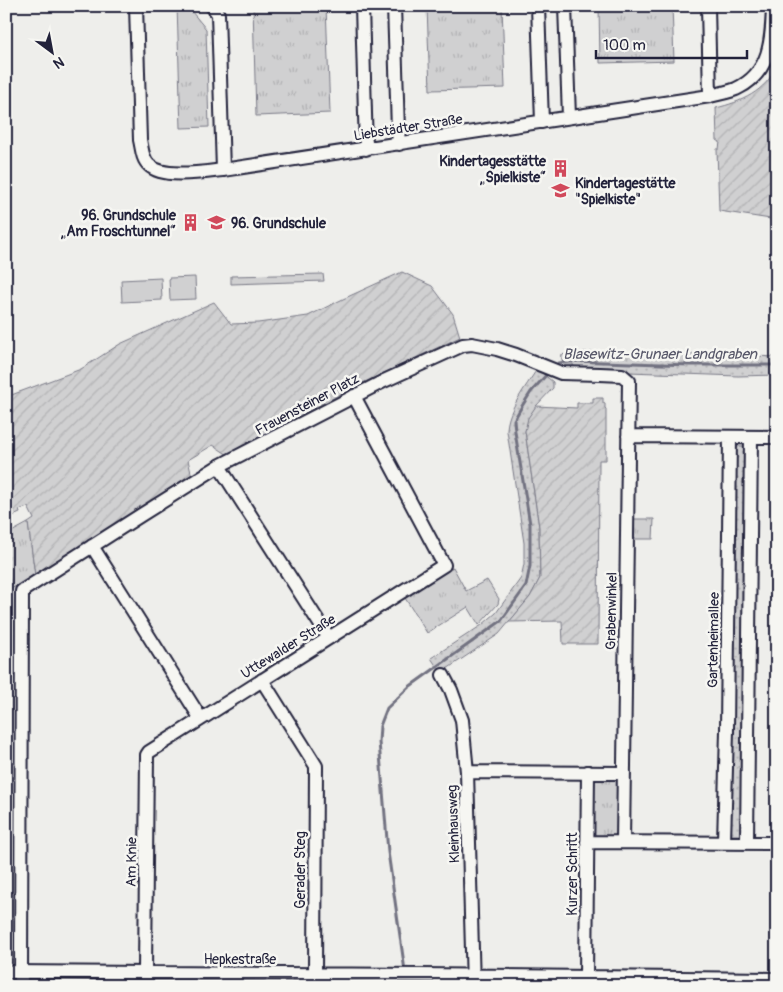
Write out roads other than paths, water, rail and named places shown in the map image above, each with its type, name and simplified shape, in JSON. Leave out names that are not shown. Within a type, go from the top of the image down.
[{"type":"street","name":"Liebstädter Straße","points":[[136,6],[140,138],[143,156],[149,166],[160,171],[176,174],[223,170],[710,96],[737,88],[753,77],[760,69],[770,47],[773,6]]},
{"type":"street","points":[[212,6],[218,14],[223,170]]},
{"type":"street","points":[[362,6],[366,149]]},
{"type":"street","points":[[394,6],[399,144]]},
{"type":"street","points":[[538,6],[542,122]]},
{"type":"street","points":[[565,6],[569,117]]},
{"type":"street","points":[[708,6],[710,96]]},
{"type":"street","name":"Frauensteiner Platz","points":[[21,972],[22,592],[219,466],[354,396],[466,345],[472,344],[497,349],[562,373],[622,375],[629,380]]},
{"type":"street","name":"Grabenwinkel","points":[[623,842],[629,380]]},
{"type":"street","name":"Uttewalder Straße","points":[[149,752],[444,565],[354,396]]},
{"type":"street","points":[[628,436],[777,437]]},
{"type":"street","name":"Gartenheimallee","points":[[724,842],[730,437]]},
{"type":"street","points":[[747,842],[751,437]]},
{"type":"street","points":[[219,466],[328,638]]},
{"type":"street","points":[[92,546],[201,719]]},
{"type":"street","name":"Kleinhausweg","points":[[443,675],[458,706],[462,720],[467,772],[473,981]]},
{"type":"street","name":"Gerader Steg","points":[[262,680],[316,766],[312,978]]},
{"type":"street","name":"Am Knie","points":[[145,973],[147,755],[149,752]]},
{"type":"street","points":[[467,772],[624,773]]},
{"type":"street","name":"Kurzer Schritt","points":[[586,977],[588,772]]},
{"type":"street","points":[[587,842],[777,843]]},
{"type":"street","name":"Hepkestraße","points":[[6,972],[145,973],[312,978],[416,975],[473,981],[586,977],[675,982],[777,979]]},
{"type":"street","points":[[21,972],[21,986]]},
{"type":"waterway","name":"Blasewitz‐Grunaer Landgraben","points":[[554,367],[559,363],[573,361],[690,365],[777,365]]},
{"type":"waterway","name":"Blasewitz‐Grunaer Landgraben","points":[[405,971],[388,852],[379,742],[380,726],[387,708],[409,687],[501,621],[526,586],[530,566],[530,524],[514,420],[531,392],[548,373]]},
{"type":"waterway","name":"Blasewitz‐Grunaer Landgraben","points":[[406,978],[407,986]]},
{"type":"place","name":"Kindertagesstätte „Spielkiste“","points":[[560,169]]},
{"type":"place","name":"Kindertagestätte \"Spielkiste\"","points":[[561,191]]},
{"type":"place","name":"96. Grundschule „Am Froschtunnel“","points":[[190,223]]},
{"type":"place","name":"96. Grundschule","points":[[217,223]]}]
